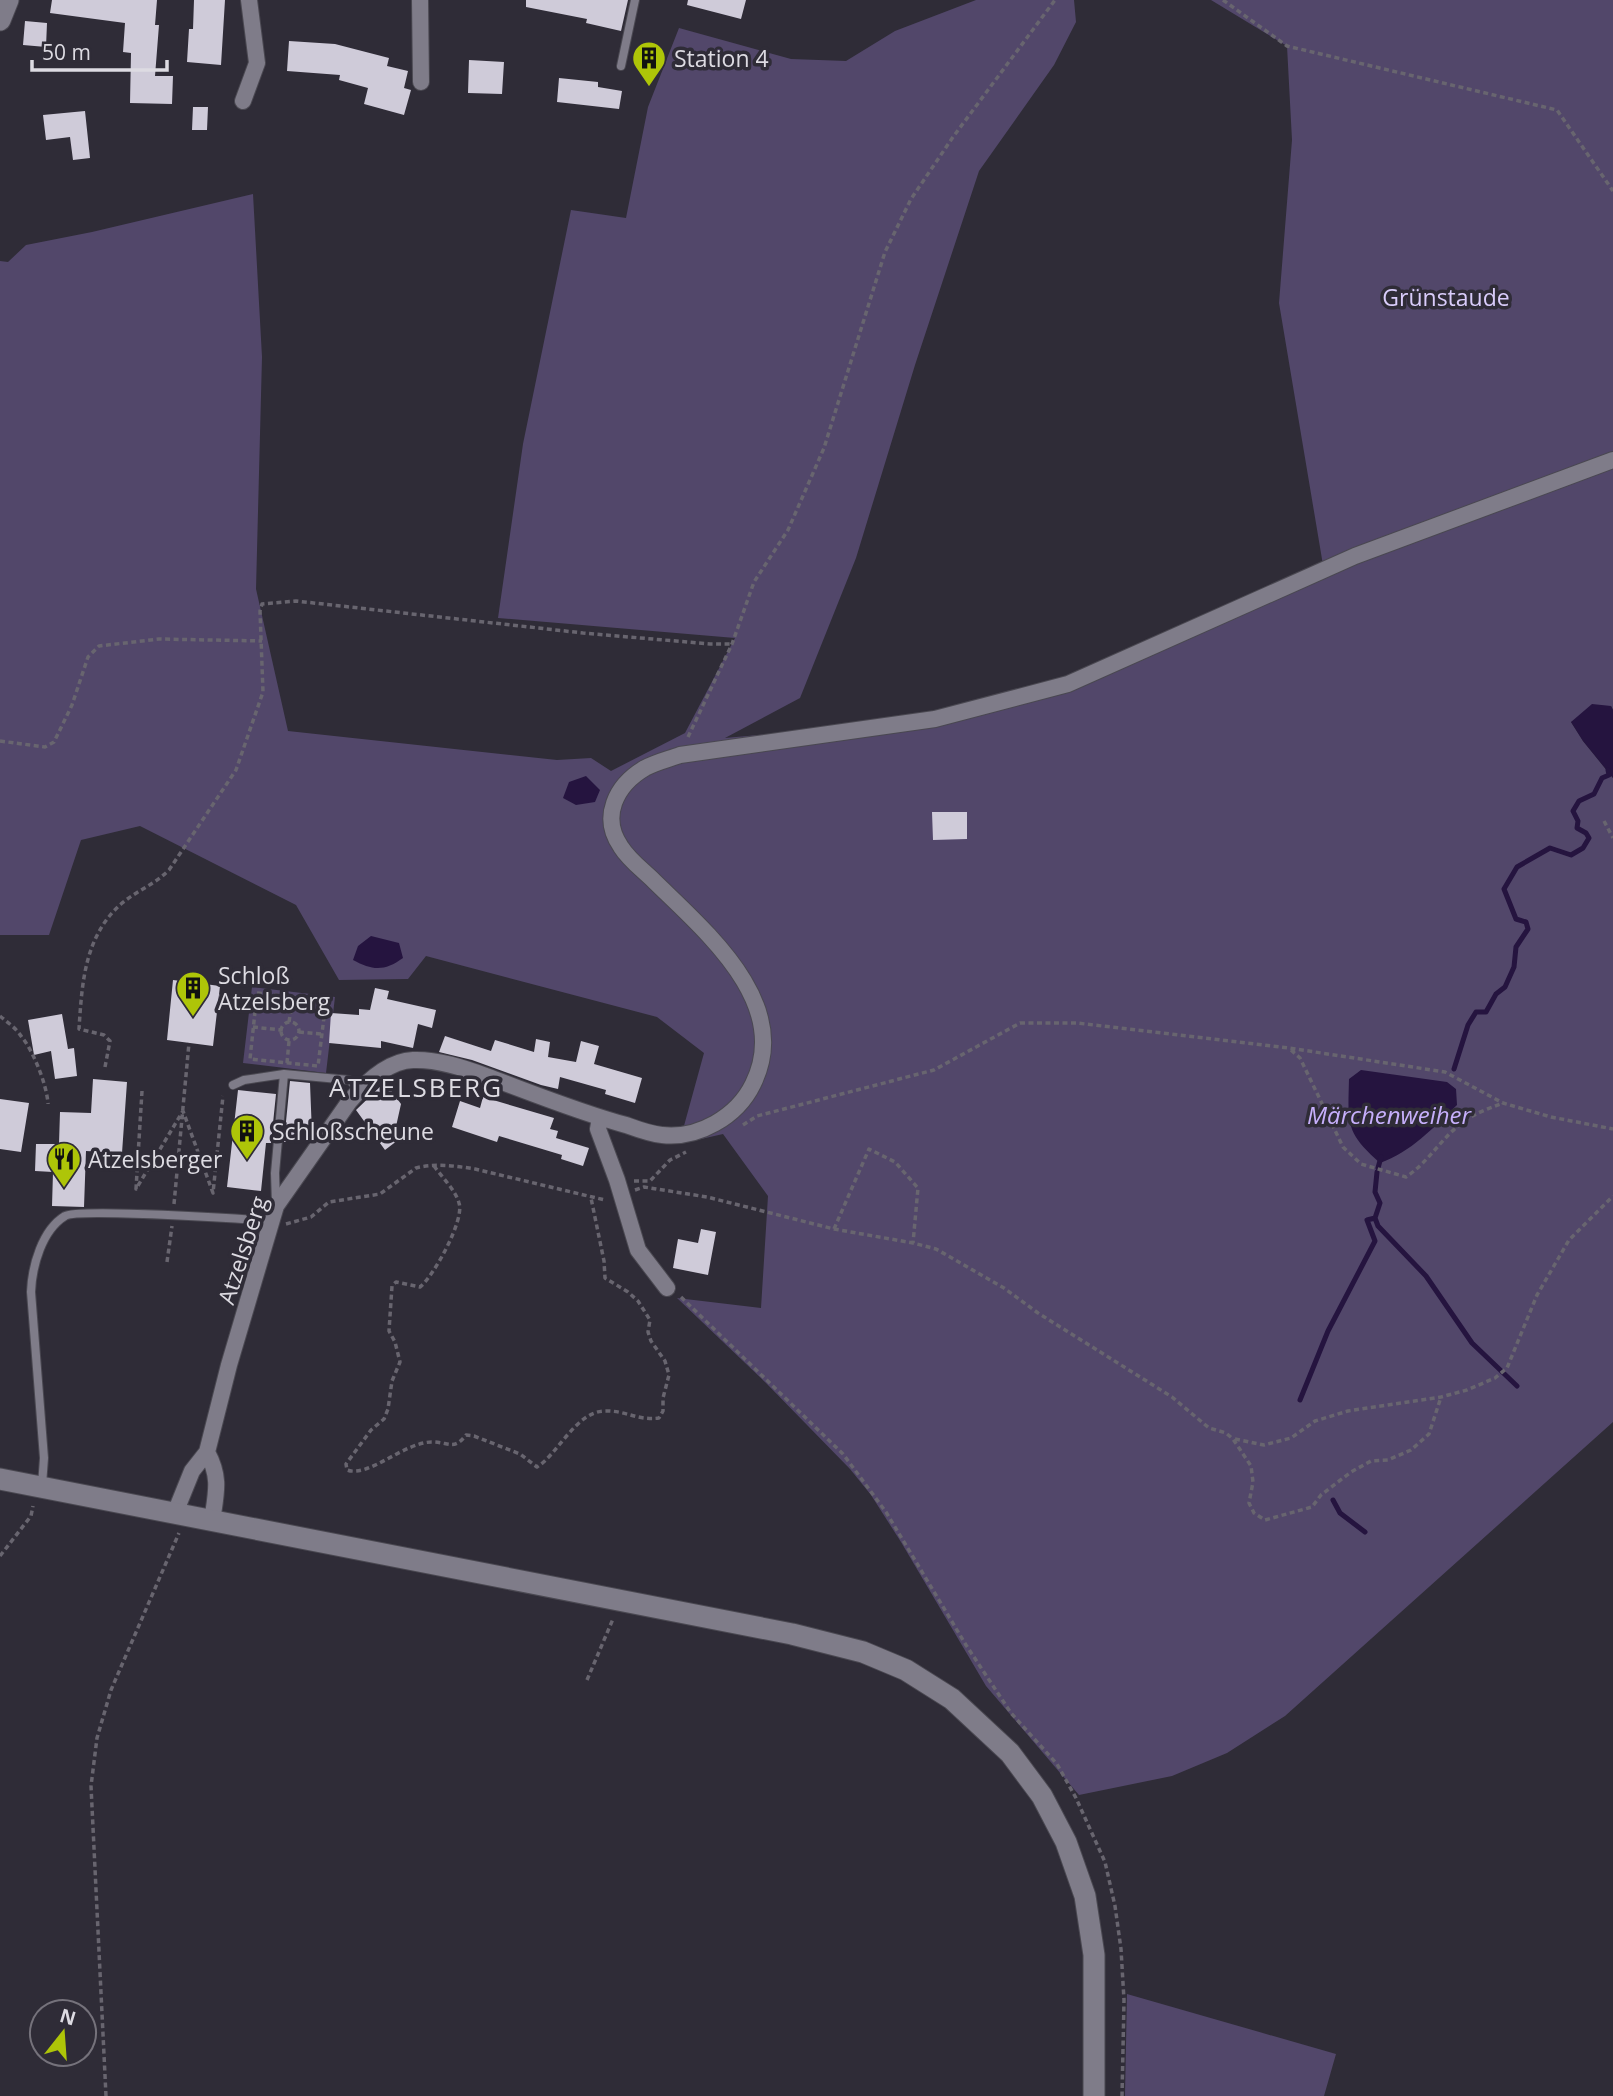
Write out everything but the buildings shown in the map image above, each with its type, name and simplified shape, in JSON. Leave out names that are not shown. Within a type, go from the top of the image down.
[{"type":"street","points":[[0,19],[8,0]]},
{"type":"street","points":[[243,101],[257,63],[249,0]]},
{"type":"street","points":[[420,0],[421,82]]},
{"type":"street","points":[[680,755],[935,719],[1068,684],[1355,556],[1613,460]]},
{"type":"street","name":"Atzelsberg","points":[[180,1514],[192,1471],[207,1452],[276,1206],[360,1089],[393,1064],[414,1060],[442,1063],[600,1118],[662,1135],[696,1133],[716,1123],[743,1101],[761,1068],[765,1046],[764,1024],[757,1004],[732,962],[621,848],[611,827],[611,806],[620,789],[645,768],[680,755]]},
{"type":"street","points":[[600,1118],[597,1129],[638,1250],[667,1288]]},
{"type":"street","points":[[207,1452],[215,1467],[218,1483],[212,1521]]},
{"type":"street","points":[[0,1479],[793,1634],[863,1652],[906,1670],[952,1699],[1010,1753],[1041,1796],[1066,1842],[1085,1896],[1094,1955],[1094,2096]]},
{"type":"lane","points":[[621,66],[635,0]]},
{"type":"lane","points":[[233,1085],[244,1080],[284,1074],[349,1080],[360,1089]]},
{"type":"lane","points":[[276,1206],[275,1173],[284,1074]]},
{"type":"lane","points":[[42,1488],[44,1458],[32,1277],[44,1241],[53,1225],[68,1213],[270,1221]]},
{"type":"path","points":[[680,755],[732,644],[754,582],[788,530],[824,448],[885,252],[911,199],[953,137],[1055,0]]},
{"type":"path","points":[[1223,0],[1287,46],[1557,110],[1613,191]]},
{"type":"path","points":[[105,1067],[110,1041],[104,1035],[79,1029],[86,960],[100,929],[119,906],[137,892],[156,883],[169,870],[236,770],[263,692],[262,604],[296,601],[583,633],[732,644]]},
{"type":"path","points":[[0,741],[45,747],[54,742],[72,705],[88,657],[99,646],[159,639],[262,641]]},
{"type":"path","points":[[1604,821],[1613,838]]},
{"type":"path","points":[[257,993],[326,1001],[318,1066],[250,1059],[256,999],[257,993]]},
{"type":"path","points":[[219,996],[250,1001],[256,999]]},
{"type":"path","points":[[289,1041],[282,1036],[281,1030],[289,1022],[293,997]]},
{"type":"path","points":[[0,1016],[21,1035],[31,1051],[48,1092],[48,1104]]},
{"type":"path","points":[[289,1022],[295,1024],[299,1032],[297,1038],[289,1041]]},
{"type":"path","points":[[748,1122],[757,1116],[934,1070],[1020,1023],[1077,1023],[1289,1048],[1445,1072],[1503,1102],[1551,1117],[1613,1129]]},
{"type":"path","points":[[253,1027],[281,1030]]},
{"type":"path","points":[[299,1032],[322,1034]]},
{"type":"path","points":[[284,1074],[289,1041]]},
{"type":"path","points":[[167,1262],[174,1216],[189,1042]]},
{"type":"path","points":[[1289,1048],[1300,1058],[1343,1147],[1361,1164],[1406,1177],[1422,1166],[1460,1124],[1503,1102]]},
{"type":"path","points":[[142,1091],[136,1189],[183,1111]]},
{"type":"path","points":[[183,1111],[213,1193],[223,1096]]},
{"type":"path","points":[[834,1229],[869,1149],[895,1162],[918,1188],[913,1243]]},
{"type":"path","points":[[270,1221],[290,1224],[311,1217],[330,1202],[380,1194],[416,1168],[435,1166],[454,1166],[506,1175],[607,1200],[619,1188],[650,1181],[670,1160],[684,1153]]},
{"type":"path","points":[[137,1160],[217,1169]]},
{"type":"path","points":[[435,1166],[459,1201],[459,1217],[436,1268],[426,1282],[420,1287],[402,1282],[396,1282],[392,1286],[389,1331],[400,1362],[392,1381],[384,1419],[371,1430],[346,1464],[346,1470],[353,1473],[384,1462],[417,1443],[454,1445],[466,1436],[474,1436],[520,1454],[537,1467],[567,1434],[594,1413],[620,1412],[645,1420],[659,1418],[663,1411],[663,1398],[669,1375],[665,1361],[651,1341],[648,1332],[650,1320],[638,1301],[605,1278],[591,1197]]},
{"type":"path","points":[[619,1188],[644,1187],[707,1197],[834,1229],[936,1249],[1004,1288],[1038,1313],[1172,1397],[1209,1428],[1226,1433],[1251,1466],[1252,1482],[1248,1503],[1254,1513],[1265,1520],[1312,1507],[1321,1494],[1371,1461],[1388,1460],[1411,1450],[1429,1434],[1441,1396]]},
{"type":"path","points":[[1233,1439],[1264,1445],[1291,1438],[1315,1421],[1348,1411],[1441,1396],[1467,1390],[1495,1378],[1507,1368],[1537,1295],[1569,1240],[1613,1196]]},
{"type":"path","points":[[667,1288],[682,1297],[843,1454],[886,1512],[966,1645],[1011,1713],[1063,1775],[1105,1862],[1115,1906],[1124,2000],[1122,2096]]},
{"type":"path","points":[[0,1556],[31,1516],[35,1498],[42,1488]]},
{"type":"path","points":[[106,2096],[91,1786],[97,1738],[111,1690],[180,1514]]},
{"type":"path","points":[[587,1681],[620,1601]]},
{"type":"green space","name":"Grünstaude","points":[[976,0],[1074,0],[1076,22],[1054,65],[979,171],[915,365],[856,558],[800,698],[725,738],[935,719],[1068,684],[1323,565],[1279,303],[1292,140],[1287,46],[1211,0],[1613,0],[1613,710],[1611,706],[1571,722],[1613,778],[1613,1422],[1285,1716],[1227,1753],[1172,1776],[1079,1795],[986,1686],[901,1542],[871,1495],[850,1469],[766,1383],[677,1298],[761,1308],[768,1196],[723,1134],[679,1144],[704,1053],[657,1017],[426,956],[408,979],[339,980],[296,905],[140,826],[81,840],[49,935],[0,935],[0,261],[8,262],[26,245],[253,194],[262,357],[256,589],[288,731],[557,760],[591,758],[611,771],[685,733],[735,638],[498,618],[523,444],[571,210],[626,218],[648,107],[679,28],[791,59],[846,61],[895,31]]},
{"type":"green space","points":[[252,987],[335,997],[326,1073],[243,1063]]},
{"type":"green space","points":[[1127,1994],[1336,2054],[1324,2096],[1125,2096]]},
{"type":"water","points":[[1592,704],[1611,706],[1613,710],[1613,778],[1571,722]]},
{"type":"water","points":[[586,776],[600,790],[595,802],[576,805],[563,798],[569,782]]},
{"type":"water","points":[[371,936],[399,943],[403,958],[379,968],[353,960],[358,946]]},
{"type":"water","name":"Märchenweiher","points":[[1361,1070],[1447,1082],[1456,1089],[1457,1105],[1412,1146],[1380,1163],[1360,1143],[1349,1117],[1349,1079]]},
{"type":"waterway","points":[[1454,1069],[1468,1025],[1476,1012],[1486,1012],[1496,994],[1505,987],[1514,967],[1516,947],[1528,929],[1526,922],[1516,919],[1504,889],[1517,867],[1550,848],[1571,855],[1583,848],[1589,838],[1577,828],[1578,821],[1573,811],[1579,801],[1594,794],[1602,778],[1609,775],[1608,770]]},
{"type":"waterway","points":[[1378,1168],[1381,1157]]},
{"type":"waterway","points":[[1377,1172],[1375,1192],[1380,1203],[1375,1218],[1378,1226],[1426,1276],[1472,1343],[1517,1386]]},
{"type":"waterway","points":[[1300,1400],[1328,1331],[1375,1241],[1367,1220],[1375,1218]]},
{"type":"waterway","points":[[1333,1500],[1340,1513],[1365,1532]]},
{"type":"place","name":"Station 4","points":[[649,88]]},
{"type":"place","name":"Schloß Atzelsberg","points":[[193,1018]]},
{"type":"place","name":"Schloßscheune","points":[[247,1161]]},
{"type":"place","name":"Atzelsberger","points":[[64,1189]]},
{"type":"district","name":"ATZELSBERG","points":[[416,1087]]}]
